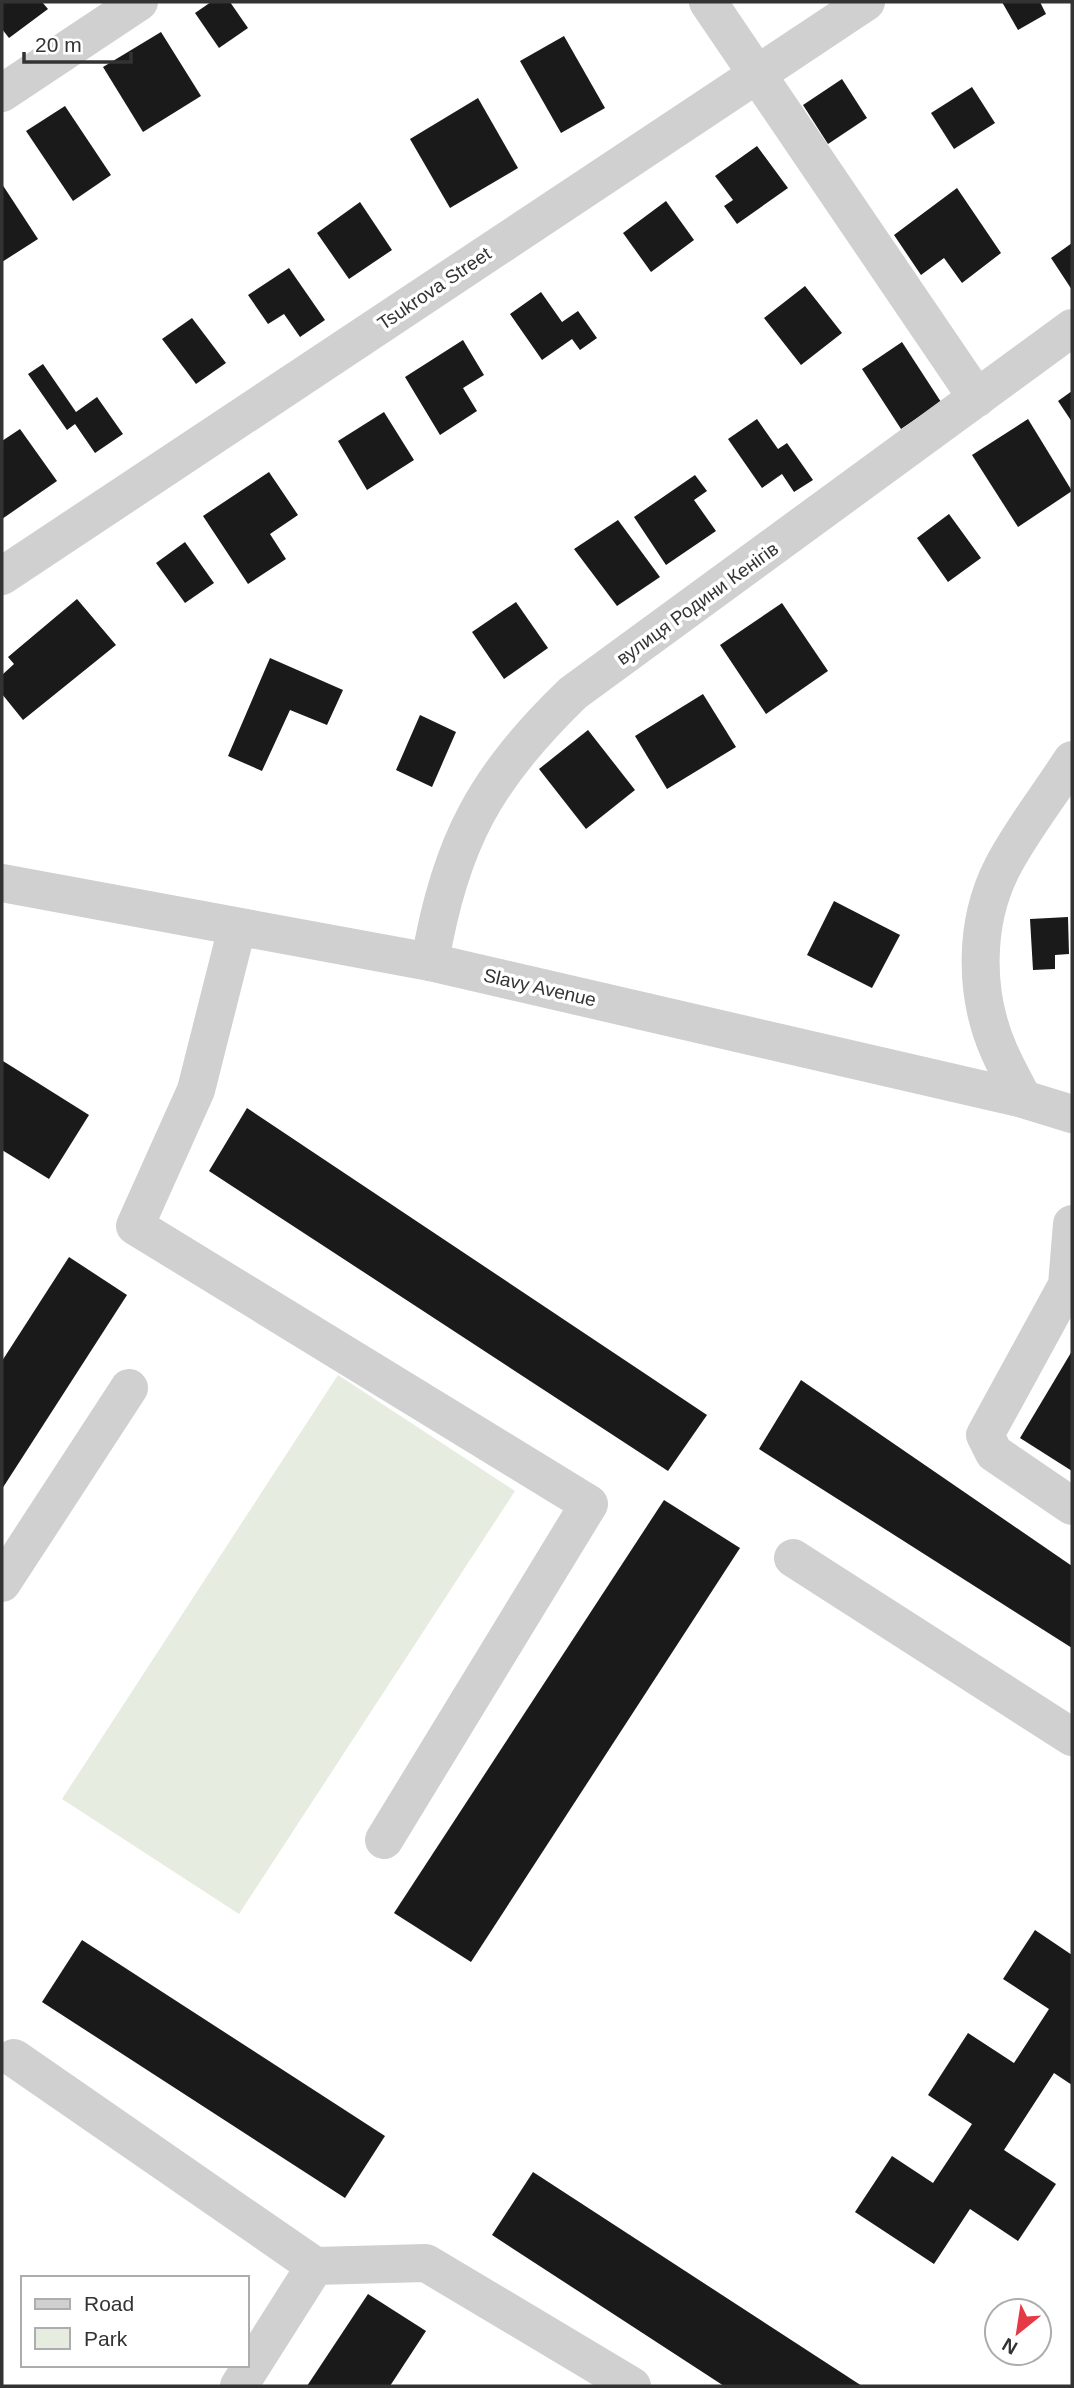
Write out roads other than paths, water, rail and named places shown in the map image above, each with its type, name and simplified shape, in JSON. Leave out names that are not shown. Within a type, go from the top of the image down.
[{"type":"street","points":[[2,93],[139,2]]},
{"type":"street","points":[[708,2],[977,398]]},
{"type":"street","name":"Tsukrova Street","points":[[2,576],[866,2]]},
{"type":"street","name":"вулиця Родини Кенігів","points":[[430,962],[439,910],[454,861],[470,825],[503,769],[536,729],[573,693],[1072,328]]},
{"type":"street","points":[[1023,1099],[998,1048],[984,1004],[980,959],[986,913],[1002,869],[1072,760]]},
{"type":"street","name":"Slavy Avenue","points":[[2,883],[430,962],[1023,1099],[1072,1114]]},
{"type":"street","points":[[237,928],[196,1090],[135,1226],[589,1504],[384,1840]]},
{"type":"street","points":[[1072,1224],[1067,1285],[985,1435],[994,1453],[1072,1506]]},
{"type":"street","points":[[2,1583],[130,1388]]},
{"type":"street","points":[[793,1558],[1072,1737]]},
{"type":"street","points":[[14,2057],[315,2266],[426,2263],[632,2386]]},
{"type":"street","points":[[239,2386],[315,2266]]}]
